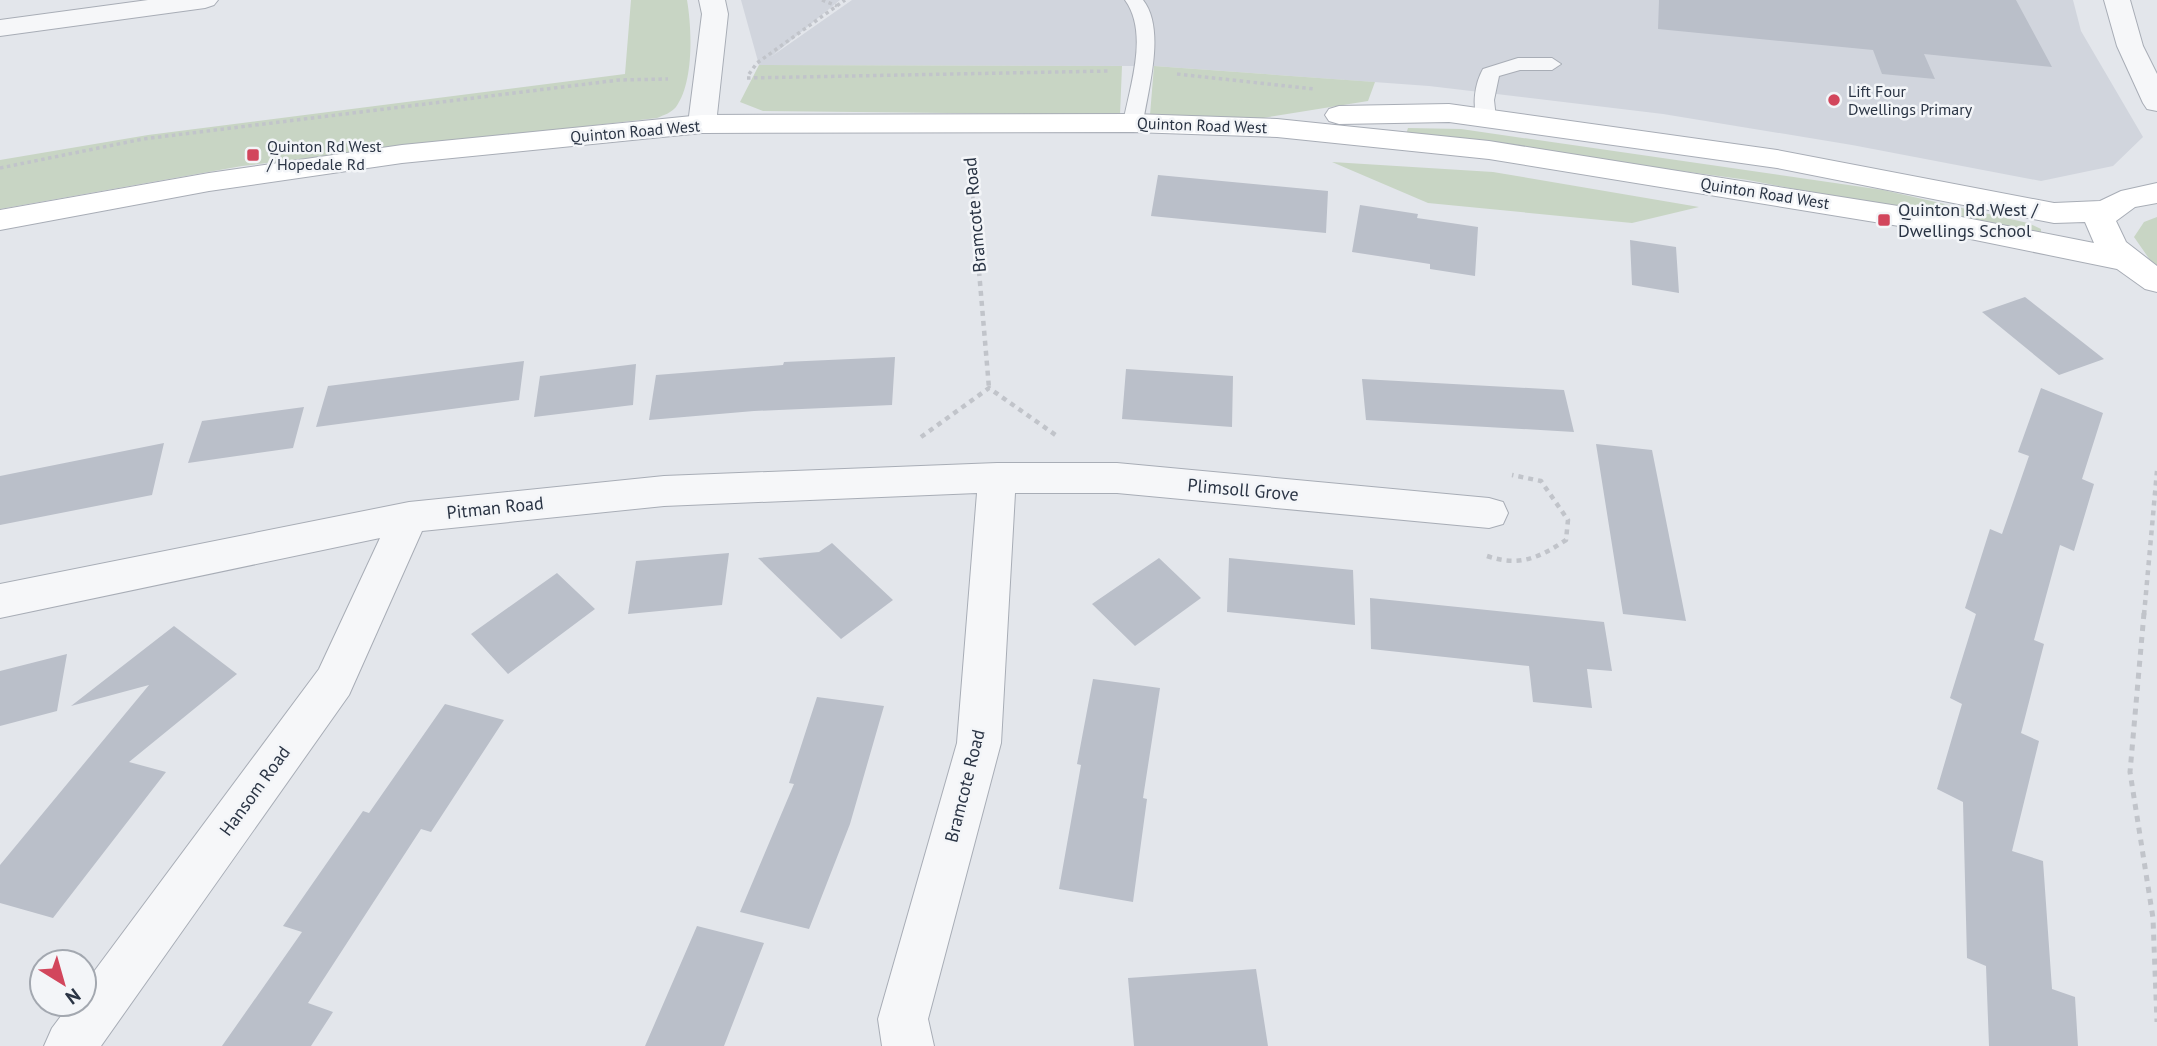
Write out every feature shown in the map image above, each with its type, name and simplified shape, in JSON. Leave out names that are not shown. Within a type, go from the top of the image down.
[{"type":"street","points":[[0,28],[205,0]]},
{"type":"street","points":[[702,124],[715,14],[712,0]]},
{"type":"street","points":[[2117,0],[2130,46],[2157,103]]},
{"type":"street","name":"Quinton Road West","points":[[1277,128],[1348,113],[1449,113],[1777,159],[2054,213],[2105,211]]},
{"type":"street","name":"Quinton Road West","points":[[0,220],[209,182],[402,154],[702,124],[1133,123],[1277,128],[1489,150],[1923,220],[2125,260]]},
{"type":"street","points":[[2157,193],[2128,197],[2105,211],[2100,221],[2102,233],[2110,246],[2125,260],[2157,281]]},
{"type":"street","name":"Plimsoll Grove","points":[[997,478],[1117,478],[1489,513]]},
{"type":"street","name":"Pitman Road","points":[[0,601],[409,517],[664,492],[997,478]]},
{"type":"street","name":"Bramcote Road","points":[[908,1046],[903,1019],[979,743],[997,478]]},
{"type":"street","name":"Hansom Road","points":[[70,1046],[334,682],[409,517]]},
{"type":"lane","points":[[1133,123],[1147,27],[1140,4],[1134,0]]},
{"type":"lane","points":[[1486,118],[1484,100],[1490,73],[1518,64],[1552,64]]},
{"type":"path","points":[[822,0],[837,6]]},
{"type":"path","points":[[746,78],[757,63],[845,0]]},
{"type":"path","name":"Bramcote Road","points":[[968,124],[989,388]]},
{"type":"path","points":[[2157,471],[2130,772],[2153,918],[2157,1022]]},
{"type":"shaded area","name":"Lift Four Dwellings Primary","points":[[741,0],[840,0],[772,56],[852,0],[2073,0],[2081,31],[2143,137],[2113,166],[2041,181],[1852,145],[1663,114],[1429,86],[1154,66],[759,65]]},
{"type":"green space","points":[[631,0],[687,0],[690,55],[686,84],[676,107],[657,118],[242,166],[0,209],[0,160],[148,135],[625,74]]},
{"type":"green space","points":[[759,65],[1122,66],[1120,115],[763,111],[740,102]]},
{"type":"green space","points":[[1154,66],[1375,82],[1368,101],[1263,118],[1150,115]]},
{"type":"green space","points":[[1408,128],[1461,129],[1883,190],[2028,223],[2041,229],[2041,237],[1748,180],[1406,134]]},
{"type":"green space","points":[[1332,162],[1493,172],[1699,207],[1632,223],[1428,203]]},
{"type":"green space","points":[[2157,217],[2157,270],[2134,237],[2144,222]]},
{"type":"building","points":[[1659,0],[2016,0],[2052,67],[1924,54],[1935,79],[1882,74],[1873,50],[1658,29]]},
{"type":"building","points":[[1158,175],[1328,191],[1326,233],[1151,216]]},
{"type":"building","points":[[1360,205],[1418,214],[1417,218],[1478,227],[1475,276],[1430,269],[1430,264],[1352,252]]},
{"type":"building","points":[[1630,240],[1676,247],[1679,293],[1632,285]]},
{"type":"building","points":[[2025,297],[2104,359],[2059,375],[1982,312]]},
{"type":"building","points":[[895,357],[892,405],[754,411],[649,420],[656,375],[783,365],[784,362]]},
{"type":"building","points":[[524,361],[519,400],[316,427],[328,386]]},
{"type":"building","points":[[636,364],[633,405],[534,417],[540,376]]},
{"type":"building","points":[[1126,369],[1233,376],[1232,427],[1122,419]]},
{"type":"building","points":[[1362,379],[1564,390],[1574,432],[1366,420]]},
{"type":"building","points":[[2041,388],[2103,413],[2082,479],[2094,484],[2074,551],[2060,545],[2034,640],[2044,644],[2021,733],[2039,741],[2012,851],[2043,861],[2052,989],[2075,997],[2078,1046],[1989,1046],[1986,966],[1967,958],[1963,802],[1937,789],[1962,704],[1950,698],[1976,614],[1965,608],[1990,529],[2002,534],[2029,456],[2018,452]]},
{"type":"building","points":[[304,407],[293,448],[188,463],[202,421]]},
{"type":"building","points":[[164,443],[152,495],[0,525],[0,476]]},
{"type":"building","points":[[1596,444],[1652,450],[1686,621],[1623,614]]},
{"type":"building","points":[[832,543],[893,600],[841,639],[758,558],[819,552]]},
{"type":"building","points":[[729,553],[722,605],[628,614],[636,561]]},
{"type":"building","points":[[1159,558],[1201,598],[1135,646],[1092,604]]},
{"type":"building","points":[[1229,558],[1353,570],[1355,625],[1227,612]]},
{"type":"building","points":[[557,573],[595,609],[508,674],[471,634]]},
{"type":"building","points":[[1370,598],[1604,622],[1612,671],[1587,669],[1592,708],[1533,702],[1529,666],[1371,649]]},
{"type":"building","points":[[174,626],[237,674],[129,762],[166,772],[53,918],[0,903],[0,865],[149,685],[71,706]]},
{"type":"building","points":[[67,654],[57,711],[0,726],[0,671]]},
{"type":"building","points":[[1093,679],[1160,688],[1143,798],[1147,799],[1133,902],[1059,889],[1081,765],[1077,764]]},
{"type":"building","points":[[817,697],[884,706],[850,824],[809,929],[740,912],[794,784],[789,783]]},
{"type":"building","points":[[445,704],[504,720],[431,832],[421,829],[308,1003],[333,1012],[311,1046],[222,1046],[302,932],[283,926],[363,811],[369,813]]},
{"type":"building","points":[[697,926],[764,943],[724,1046],[645,1046]]},
{"type":"building","points":[[1256,969],[1268,1046],[1134,1046],[1128,978]]},
{"type":"place","name":"Lift Four Dwellings Primary","points":[[1834,100]]},
{"type":"place","name":"Quinton Rd West / Hopedale Rd","points":[[253,155]]},
{"type":"place","name":"Quinton Rd West / Dwellings School","points":[[1884,220]]}]
